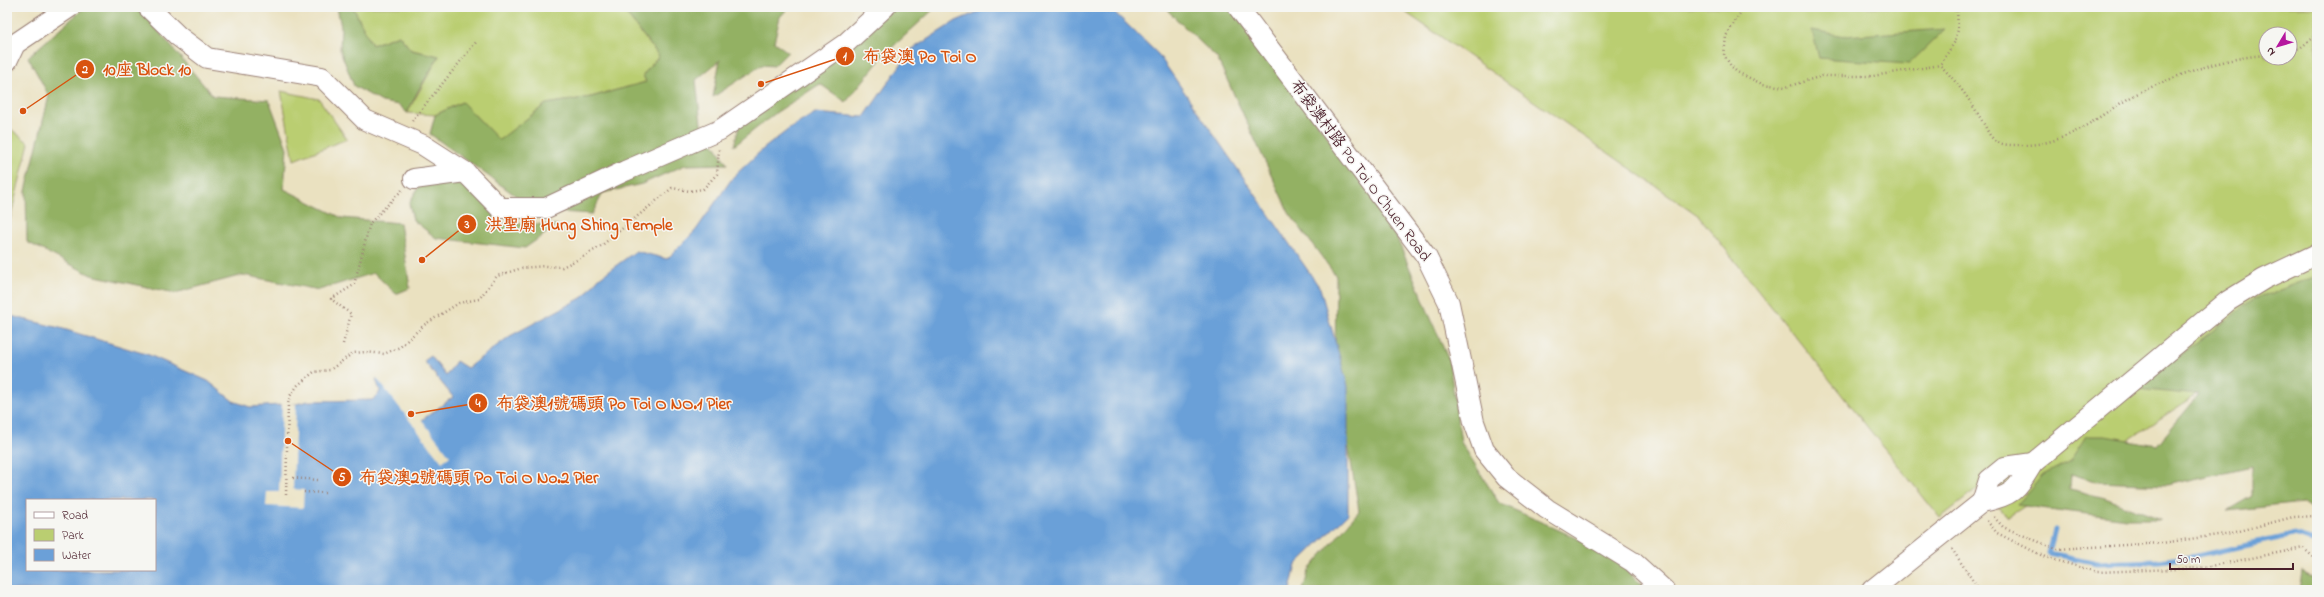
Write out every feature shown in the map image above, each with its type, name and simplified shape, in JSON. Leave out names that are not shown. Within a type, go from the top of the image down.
[{"type":"street","points":[[10,51],[70,7]]},
{"type":"street","points":[[148,7],[178,36],[207,58],[322,77],[365,120],[423,145],[465,172],[500,208],[546,208],[625,171],[720,130],[845,44],[885,7]]},
{"type":"street","name":"布袋澳村路 Po Toi O Chuen Road","points":[[1238,7],[1426,256],[1449,303],[1474,422],[1484,450],[1506,477],[1547,509],[1632,562],[1664,590]]},
{"type":"street","points":[[414,179],[465,172]]},
{"type":"street","points":[[1872,590],[1941,533],[1982,502],[1989,480],[2005,467],[2034,463],[2228,301],[2264,279],[2317,254]]},
{"type":"path","points":[[1744,7],[1726,36],[1724,55],[1730,66],[1737,72],[1762,84],[1786,87],[1822,76],[1873,76],[1940,65],[1954,43],[1958,30],[1954,7]]},
{"type":"path","points":[[1956,12],[1957,7]]},
{"type":"path","points":[[2298,49],[2317,35]]},
{"type":"path","points":[[400,135],[477,42]]},
{"type":"path","points":[[1940,65],[1957,82],[1972,102],[1992,138],[2006,145],[2025,145],[2049,142],[2070,136],[2091,124],[2122,101],[2214,63],[2258,56]]},
{"type":"path","points":[[286,495],[288,404],[290,396],[298,385],[314,372],[330,370],[353,353],[366,352],[384,354],[400,348],[424,325],[459,303],[479,299],[497,276],[522,268],[544,266],[562,267],[580,258],[601,246],[672,188],[690,191],[703,189],[717,174],[720,130]]},
{"type":"path","points":[[343,344],[351,314],[331,299],[354,285],[370,223],[414,179]]},
{"type":"path","points":[[293,478],[318,480]]},
{"type":"path","points":[[304,492],[326,493]]},
{"type":"path","points":[[2003,527],[2043,545],[2056,549],[2162,543],[2232,533],[2293,517],[2317,516]]},
{"type":"path","points":[[1941,533],[1979,590]]},
{"type":"path","points":[[1997,533],[2045,557],[2097,572],[2200,568],[2303,548],[2317,560]]},
{"type":"green space","points":[[85,7],[138,7],[213,96],[269,100],[287,148],[284,189],[342,218],[400,223],[410,288],[396,294],[374,273],[319,290],[243,275],[175,293],[91,275],[27,242],[26,191],[49,96],[28,57]]},
{"type":"green space","points":[[337,7],[353,7],[372,45],[399,35],[411,50],[439,56],[407,113],[399,105],[382,102],[354,86],[340,50],[341,27]]},
{"type":"green space","points":[[353,7],[621,7],[659,56],[643,75],[646,82],[591,97],[546,104],[499,141],[462,102],[435,115],[407,113],[439,56],[411,50],[399,35],[372,45]]},
{"type":"green space","points":[[621,7],[789,7],[780,17],[774,42],[788,52],[774,66],[762,65],[713,97],[720,60],[696,80],[701,124],[727,164],[685,165],[642,184],[603,193],[592,214],[560,212],[523,201],[430,134],[435,115],[462,102],[499,140],[546,104],[591,97],[646,82],[643,75],[659,56]]},
{"type":"green space","points":[[887,7],[936,7],[884,55],[846,102],[820,84],[777,112],[734,146],[739,127]]},
{"type":"green space","points":[[1168,7],[1230,7],[1388,217],[1449,361],[1461,442],[1499,503],[1605,551],[1648,590],[1303,590],[1309,570],[1359,511],[1335,365],[1336,276],[1289,213],[1217,58],[1169,12]]},
{"type":"green space","points":[[1398,7],[2317,7],[2317,317],[2008,517],[1980,487],[1940,518],[1699,216]]},
{"type":"green space","points":[[1945,29],[1909,64],[1819,58],[1812,30],[1845,36]]},
{"type":"green space","points":[[281,91],[319,99],[347,139],[294,160]]},
{"type":"green space","points":[[7,126],[29,143],[7,231]]},
{"type":"green space","points":[[449,180],[477,192],[500,223],[558,225],[525,248],[436,238],[413,220],[409,203],[420,185]]},
{"type":"green space","points":[[2317,276],[2317,513],[2303,503],[2226,511],[2252,496],[2252,466],[2167,485],[2098,482],[2071,474],[2070,489],[2105,498],[2161,519],[2127,519],[2017,505],[2043,475],[2070,461],[2086,436],[2105,436],[2157,445],[2199,395],[2136,389],[2253,300]]},
{"type":"green space","points":[[2302,571],[2317,579],[2317,590],[2299,590]]},
{"type":"water","points":[[989,7],[1109,7],[1158,54],[1320,288],[1348,386],[1348,514],[1296,565],[1290,590],[7,590],[7,315],[60,328],[149,355],[208,381],[233,401],[250,407],[296,404],[308,401],[372,400],[380,391],[376,380],[379,372],[418,423],[453,397],[424,361],[431,356],[446,376],[456,361],[467,368],[510,336],[583,297],[599,278],[636,251],[667,259],[696,230],[733,177],[763,149],[789,129],[815,113],[864,117],[911,50],[956,21]]},
{"type":"pier","points":[[377,371],[380,371],[418,420],[421,419],[450,456],[442,462],[375,376]]},
{"type":"pier","points":[[282,404],[296,404],[293,489],[304,490],[303,508],[266,506],[267,492],[279,492]]},
{"type":"waterway","points":[[2055,530],[2049,553],[2098,563],[2158,561],[2198,556],[2293,535],[2317,542]]},
{"type":"place","name":"布袋澳 Po Toi O","points":[[761,84]]},
{"type":"place","name":"10座 Block 10","points":[[23,111]]},
{"type":"place","name":"洪聖廟 Hung Shing Temple","points":[[422,260]]},
{"type":"place","name":"布袋澳1號碼頭 Po Toi O NO.1 Pier","points":[[411,414]]},
{"type":"place","name":"布袋澳2號碼頭 Po Toi O No.2 Pier","points":[[288,441]]}]
